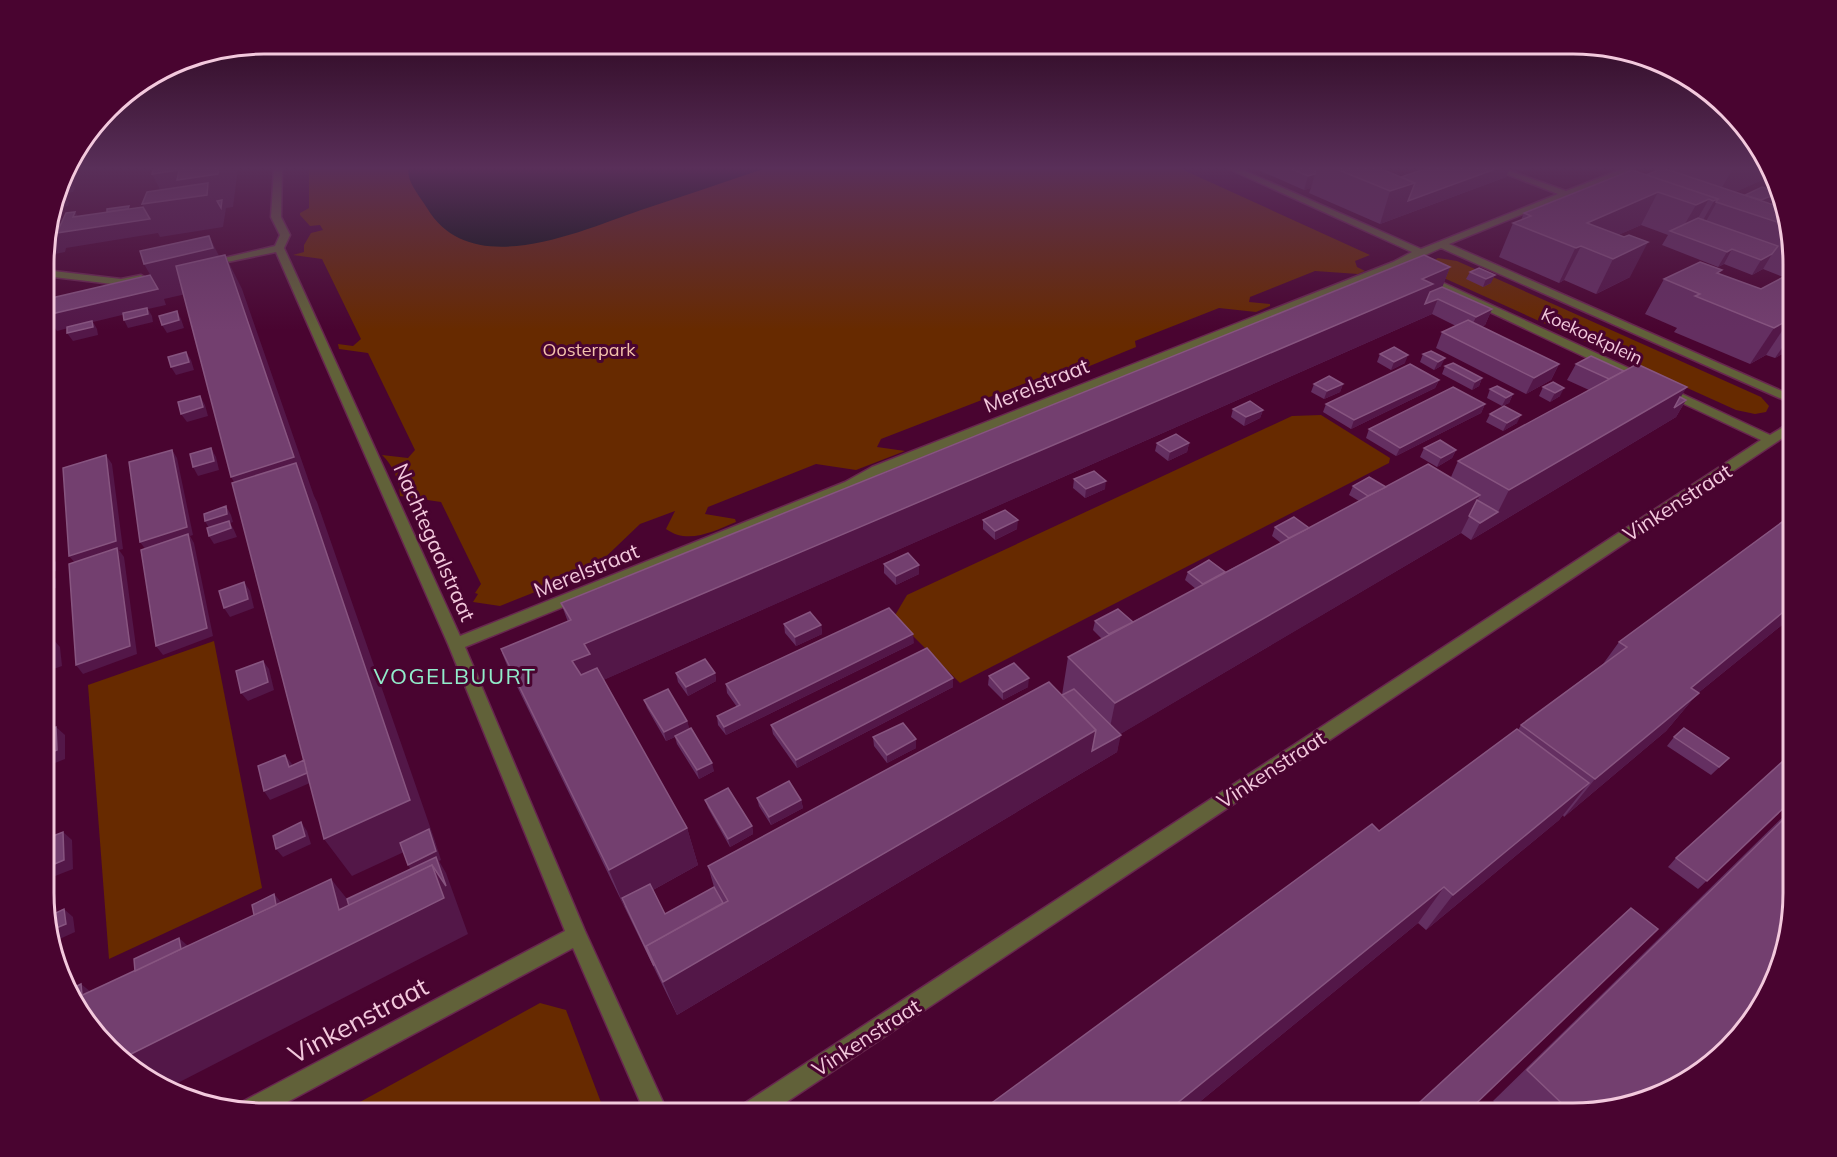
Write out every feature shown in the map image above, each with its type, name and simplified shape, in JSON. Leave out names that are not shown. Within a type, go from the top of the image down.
[{"type":"street","name":"Nachtegaalstraat","points":[[278,222],[285,235],[279,248],[456,644],[577,935]]},
{"type":"street","points":[[1352,222],[1419,252]]},
{"type":"street","name":"Merelstraat","points":[[456,644],[850,484],[898,461],[1397,264],[1419,252],[1496,222]]},
{"type":"street","name":"Koekoekplein","points":[[1441,244],[1783,396]]},
{"type":"street","points":[[200,265],[279,248]]},
{"type":"street","name":"Koekoekplein","points":[[1397,264],[1771,440]]},
{"type":"street","points":[[54,274],[122,282],[155,275]]},
{"type":"street","name":"Vinkenstraat","points":[[765,1103],[1783,432]]},
{"type":"street","points":[[577,935],[653,1103]]},
{"type":"street","name":"Vinkenstraat","points":[[263,1103],[577,935]]},
{"type":"green space","name":"Oosterpark","points":[[306,222],[1298,222],[1370,255],[1355,261],[1357,267],[1365,271],[1358,274],[1315,271],[1250,297],[1249,302],[1270,304],[1256,312],[1219,308],[1135,341],[1136,347],[1058,379],[1044,376],[881,439],[877,447],[905,451],[856,470],[816,464],[708,507],[705,514],[735,519],[736,522],[719,529],[692,536],[674,534],[666,529],[675,511],[640,524],[593,569],[500,606],[473,602],[478,594],[475,593],[481,584],[441,502],[400,496],[395,473],[382,455],[408,458],[415,450],[368,353],[339,349],[338,344],[353,346],[361,339],[322,259],[293,255],[304,252],[304,245],[311,233],[323,230],[320,225],[310,226]]},
{"type":"green space","points":[[1438,258],[1457,261],[1761,397],[1769,406],[1766,412],[1755,414],[1736,410],[1435,274],[1426,265]]},
{"type":"green space","points":[[1321,415],[1390,458],[1389,463],[960,683],[894,617],[907,595],[1292,416]]},
{"type":"green space","points":[[214,641],[262,888],[109,959],[88,685]]},
{"type":"green space","points":[[540,1003],[566,1010],[601,1103],[358,1103]]},
{"type":"shaded area","points":[[439,222],[608,222],[528,245],[498,247],[470,242],[446,230]]},
{"type":"building","points":[[62,222],[130,222],[57,233],[56,235],[59,228]]},
{"type":"building","points":[[1589,222],[1587,223],[1624,237],[1629,235],[1648,242],[1613,259],[1581,246],[1576,248],[1513,223]]},
{"type":"building","points":[[1689,222],[1709,222],[1778,246],[1772,254],[1761,260],[1732,249],[1727,252],[1670,231]]},
{"type":"building","points":[[209,236],[213,248],[144,264],[140,251]]},
{"type":"building","points":[[225,255],[294,457],[231,477],[176,266]]},
{"type":"building","points":[[1424,255],[1450,267],[1422,279],[1433,284],[584,644],[590,654],[572,661],[581,675],[597,668],[687,828],[609,870],[501,649],[571,620],[561,603]]},
{"type":"building","points":[[1700,262],[1722,270],[1717,273],[1761,289],[1783,277],[1783,323],[1774,328],[1695,296],[1700,294],[1664,279]]},
{"type":"building","points":[[1479,268],[1495,275],[1486,279],[1470,272]]},
{"type":"building","points":[[150,275],[158,289],[54,313],[54,297]]},
{"type":"building","points":[[1442,287],[1492,309],[1476,317],[1438,299],[1425,304],[1430,292]]},
{"type":"building","points":[[147,308],[148,314],[124,320],[123,313]]},
{"type":"building","points":[[177,311],[179,320],[162,325],[159,316]]},
{"type":"building","points":[[1468,320],[1559,364],[1534,378],[1442,332]]},
{"type":"building","points":[[92,321],[93,327],[67,333],[67,327]]},
{"type":"building","points":[[1394,347],[1408,355],[1394,362],[1380,354]]},
{"type":"building","points":[[1431,351],[1445,358],[1438,362],[1423,354]]},
{"type":"building","points":[[186,352],[189,362],[171,367],[168,357]]},
{"type":"building","points":[[1591,356],[1624,371],[1609,379],[1576,364]]},
{"type":"building","points":[[1453,363],[1482,378],[1475,382],[1445,366]]},
{"type":"building","points":[[1410,364],[1439,380],[1354,420],[1326,404]]},
{"type":"building","points":[[1637,364],[1687,387],[1509,490],[1458,461]]},
{"type":"building","points":[[1329,376],[1343,384],[1327,391],[1314,384]]},
{"type":"building","points":[[1553,382],[1564,388],[1555,393],[1543,387]]},
{"type":"building","points":[[1497,386],[1513,394],[1506,398],[1490,389]]},
{"type":"building","points":[[1453,387],[1485,404],[1400,448],[1369,429]]},
{"type":"building","points":[[200,396],[203,407],[181,414],[178,402]]},
{"type":"building","points":[[1680,397],[1686,400],[1674,408]]},
{"type":"building","points":[[1250,401],[1263,410],[1246,417],[1233,409]]},
{"type":"building","points":[[1504,406],[1521,415],[1507,423],[1490,414]]},
{"type":"building","points":[[1176,434],[1189,443],[1170,452],[1157,443]]},
{"type":"building","points":[[1440,440],[1456,450],[1441,458],[1424,448]]},
{"type":"building","points":[[211,448],[214,461],[193,467],[190,454]]},
{"type":"building","points":[[172,450],[187,527],[140,542],[129,462]]},
{"type":"building","points":[[106,455],[116,541],[69,556],[63,468]]},
{"type":"building","points":[[296,463],[410,800],[324,839],[232,483]]},
{"type":"building","points":[[1428,464],[1480,495],[1115,703],[1068,657]]},
{"type":"building","points":[[1094,471],[1106,481],[1086,489],[1074,479]]},
{"type":"building","points":[[1369,477],[1386,487],[1368,496],[1353,486]]},
{"type":"building","points":[[1477,500],[1498,512],[1480,523],[1469,516]]},
{"type":"building","points":[[226,506],[227,514],[205,521],[204,514]]},
{"type":"building","points":[[1005,510],[1018,520],[995,531],[983,520]]},
{"type":"building","points":[[1294,517],[1309,528],[1289,538],[1275,527]]},
{"type":"building","points":[[229,521],[231,528],[209,536],[207,528]]},
{"type":"building","points":[[1783,521],[1783,612],[1691,688],[1699,693],[1595,779],[1521,725],[1627,647],[1619,642]]},
{"type":"building","points":[[188,534],[207,628],[156,646],[141,550]]},
{"type":"building","points":[[117,548],[130,646],[76,665],[69,564]]},
{"type":"building","points":[[908,553],[919,565],[896,576],[884,564]]},
{"type":"building","points":[[1209,560],[1225,572],[1203,584],[1188,572]]},
{"type":"building","points":[[244,582],[248,599],[224,608],[219,591]]},
{"type":"building","points":[[889,608],[913,634],[724,727],[717,716],[740,705],[726,684]]},
{"type":"building","points":[[1118,609],[1133,622],[1109,634],[1095,621]]},
{"type":"building","points":[[810,612],[821,625],[795,637],[784,624]]},
{"type":"building","points":[[927,648],[953,678],[796,760],[771,725]]},
{"type":"building","points":[[705,659],[715,673],[686,687],[676,673]]},
{"type":"building","points":[[263,661],[268,682],[241,693],[236,671]]},
{"type":"building","points":[[1014,663],[1029,678],[1003,692],[989,676]]},
{"type":"building","points":[[1049,682],[1096,730],[663,982],[646,946],[728,901],[708,866]]},
{"type":"building","points":[[668,689],[687,721],[664,732],[644,700]]},
{"type":"building","points":[[1074,689],[1121,735],[1092,751],[1096,730],[1062,695]]},
{"type":"building","points":[[903,723],[916,739],[887,755],[873,737]]},
{"type":"building","points":[[56,727],[57,750],[54,751],[54,728]]},
{"type":"building","points":[[691,728],[712,763],[697,770],[675,736]]},
{"type":"building","points":[[1684,728],[1729,758],[1719,767],[1674,737]]},
{"type":"building","points":[[1517,729],[1589,783],[1453,895],[1444,887],[1177,1103],[992,1103],[1372,824],[1379,831]]},
{"type":"building","points":[[285,755],[289,767],[304,760],[307,773],[264,791],[258,766]]},
{"type":"building","points":[[1783,761],[1783,809],[1707,881],[1676,858]]},
{"type":"building","points":[[789,781],[801,800],[769,817],[757,798]]},
{"type":"building","points":[[728,788],[752,826],[728,839],[705,800]]},
{"type":"building","points":[[1783,820],[1783,907],[1772,961],[1748,1010],[1722,1042],[1701,1060],[1678,1075],[1653,1087],[1628,1096],[1587,1103],[1562,1103],[1527,1070]]},
{"type":"building","points":[[301,822],[305,836],[276,849],[273,836]]},
{"type":"building","points":[[429,829],[436,851],[408,865],[400,843]]},
{"type":"building","points":[[63,832],[64,860],[54,864],[54,836]]},
{"type":"building","points":[[436,857],[446,886],[432,865],[349,906],[347,899]]},
{"type":"building","points":[[432,865],[444,898],[130,1055],[97,1021],[81,996],[331,879],[339,910]]},
{"type":"building","points":[[650,884],[665,914],[714,887],[723,903],[646,946],[654,966],[622,898]]},
{"type":"building","points":[[274,894],[276,905],[254,915],[252,905]]},
{"type":"building","points":[[1631,908],[1658,929],[1476,1103],[1419,1103]]},
{"type":"building","points":[[64,909],[66,924],[57,928],[55,913]]},
{"type":"building","points":[[179,938],[181,949],[135,971],[134,959]]},
{"type":"building","points":[[81,984],[82,995],[81,995],[76,986]]},
{"type":"district","name":"VOGELBUURT","points":[[455,676]]}]
